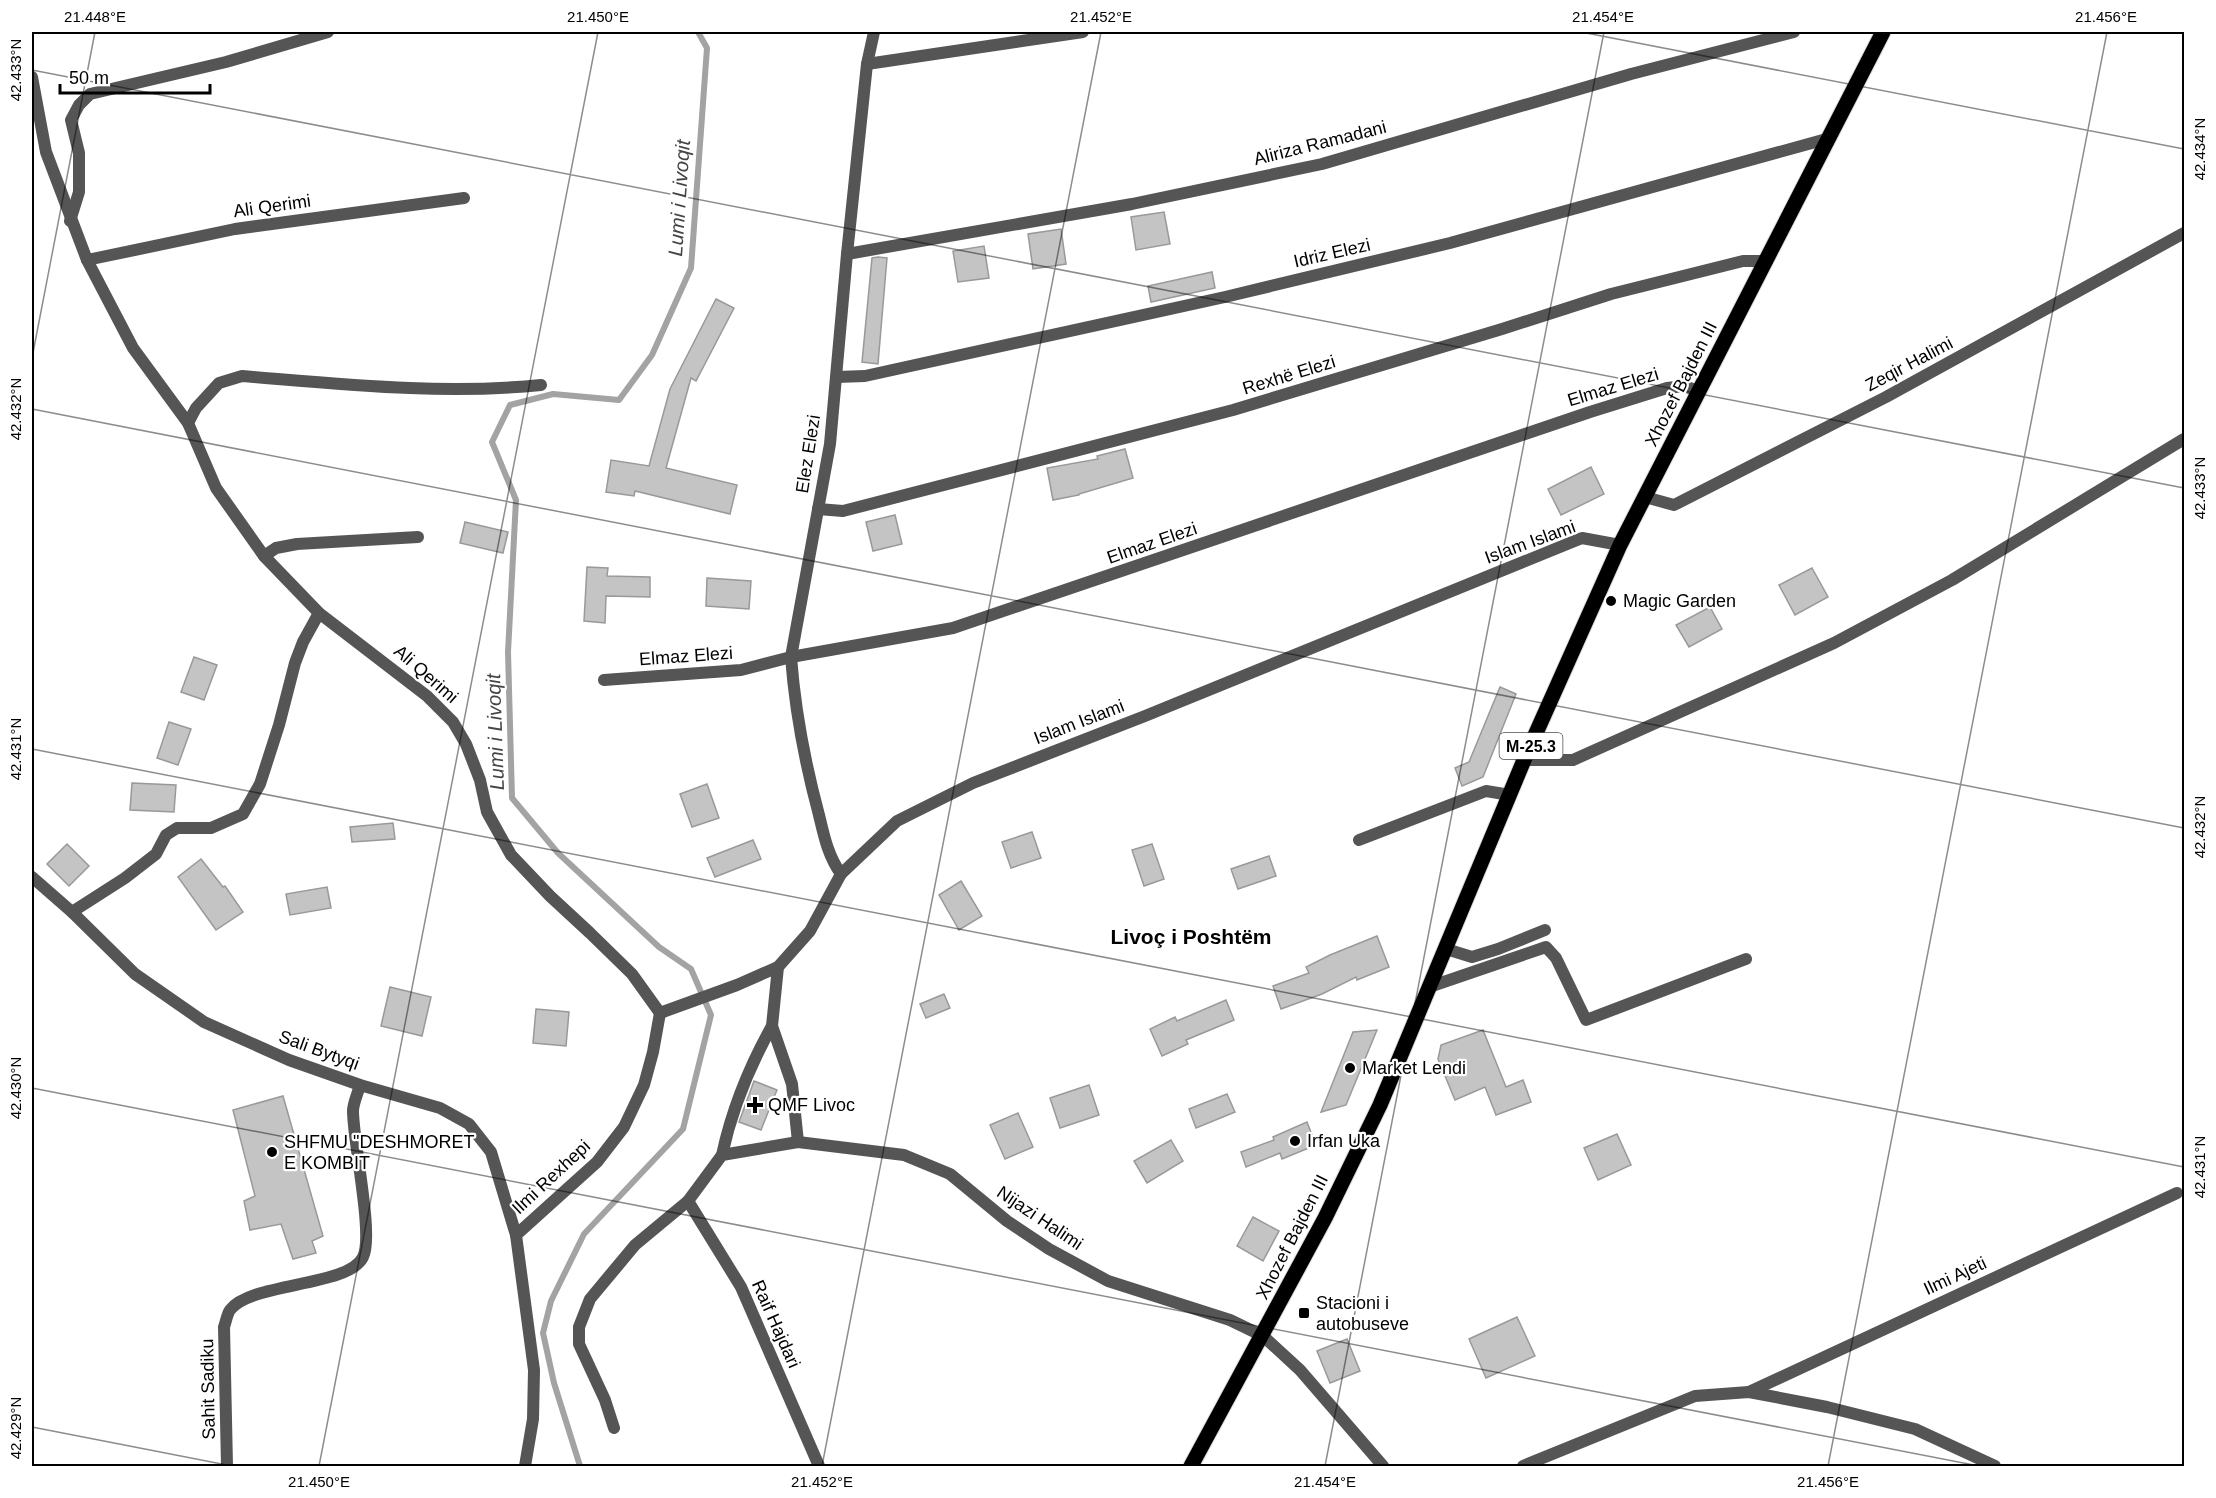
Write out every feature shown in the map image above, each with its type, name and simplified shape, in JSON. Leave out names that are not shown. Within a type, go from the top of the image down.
[{"type":"main road","name":"Xhozef Bajden III","points":[[1191,1467],[1325,1218],[1380,1105],[1432,987],[1524,760],[1620,545],[1883,32]]},
{"type":"street","points":[[70,220],[79,192],[79,153],[71,120],[90,94],[226,62],[328,32]]},
{"type":"street","name":"Elez Elezi","points":[[841,874],[831,861],[808,774],[793,692],[791,657],[830,444],[867,64],[874,32]]},
{"type":"street","points":[[867,64],[1083,32]]},
{"type":"street","name":"Aliriza Ramadani","points":[[847,254],[1132,204],[1322,164],[1631,74],[1794,32]]},
{"type":"street","name":"Ali Qerimi","points":[[32,77],[46,152],[87,260],[133,348],[188,423],[216,489],[264,556],[319,613],[427,696],[453,722],[466,744],[480,780],[487,812],[511,855],[549,897],[632,974],[660,1013]]},
{"type":"street","name":"Idriz Elezi","points":[[837,377],[865,376],[1225,297],[1450,243],[1830,138]]},
{"type":"street","name":"Ali Qerimi","points":[[87,260],[235,230],[464,198]]},
{"type":"street","name":"Zeqir Halimi","points":[[1645,497],[1674,505],[1886,397],[2184,233]]},
{"type":"street","name":"Rexhë Elezi","points":[[818,509],[843,511],[1222,413],[1491,333],[1611,294],[1743,261],[1767,261]]},
{"type":"street","points":[[188,423],[196,408],[219,383],[242,376],[496,390],[541,385]]},
{"type":"street","name":"Elmaz Elezi","points":[[604,680],[741,670],[791,657],[953,628],[1190,549],[1497,442],[1612,405],[1667,388],[1684,386],[1698,391]]},
{"type":"street","points":[[1524,760],[1574,760],[1834,643],[1952,579],[2184,439]]},
{"type":"street","points":[[264,556],[276,548],[297,544],[418,537]]},
{"type":"street","name":"Islam Islami","points":[[778,967],[810,932],[841,874],[897,821],[973,783],[1145,716],[1582,538],[1620,545]]},
{"type":"street","points":[[72,912],[125,878],[156,854],[166,835],[177,828],[212,828],[243,814],[260,784],[279,725],[295,663],[303,642],[319,613]]},
{"type":"street","points":[[1359,840],[1486,791],[1510,795]]},
{"type":"street","name":"Sali Bytyqi","points":[[32,877],[72,912],[135,975],[204,1022],[289,1060],[360,1085],[440,1108],[469,1124],[491,1152],[516,1235]]},
{"type":"street","points":[[1446,949],[1472,957],[1498,950],[1545,930]]},
{"type":"street","points":[[1432,987],[1546,947],[1556,958],[1586,1020],[1746,959]]},
{"type":"street","points":[[614,1428],[605,1400],[579,1344],[579,1328],[590,1299],[635,1245],[688,1201],[722,1155],[729,1125],[753,1060],[772,1026],[778,967],[678,1008],[660,1013]]},
{"type":"street","name":"Ilmi Rexhepi","points":[[525,1467],[533,1419],[534,1370],[516,1235],[597,1162],[624,1127],[644,1086],[660,1013]]},
{"type":"street","points":[[722,1155],[798,1142],[792,1083],[772,1026]]},
{"type":"street","name":"Sahit Sadiku","points":[[227,1467],[224,1327],[230,1310],[246,1298],[350,1271],[363,1257],[367,1238],[353,1109],[360,1085]]},
{"type":"street","name":"Nijazi Halimi","points":[[798,1142],[904,1155],[941,1170],[950,1174],[1007,1221],[1049,1250],[1108,1281],[1230,1320],[1263,1335],[1300,1370],[1383,1467]]},
{"type":"street","name":"Ilmi Ajeti","points":[[1749,1392],[2177,1193]]},
{"type":"street","name":"Raif Hajdari","points":[[688,1201],[741,1287],[819,1467]]},
{"type":"street","name":"Ilmi Ajeti","points":[[1523,1467],[1695,1396],[1749,1392],[1827,1407],[1915,1429],[1995,1467]]},
{"type":"building","points":[[1164,212],[1170,244],[1136,250],[1131,217]]},
{"type":"building","points":[[1061,229],[1066,264],[1033,269],[1028,234]]},
{"type":"building","points":[[984,246],[989,278],[958,282],[953,251]]},
{"type":"building","points":[[872,258],[887,258],[878,364],[862,362]]},
{"type":"building","points":[[1212,272],[1215,288],[1151,302],[1148,286]]},
{"type":"building","points":[[716,299],[734,308],[696,381],[691,378],[666,468],[737,485],[730,514],[635,491],[634,496],[606,492],[611,460],[649,466],[670,389]]},
{"type":"building","points":[[1125,449],[1133,478],[1079,495],[1053,500],[1047,468],[1098,459],[1097,456]]},
{"type":"building","points":[[1591,467],[1604,494],[1561,515],[1548,489]]},
{"type":"building","points":[[895,515],[902,544],[873,551],[866,522]]},
{"type":"building","points":[[465,522],[508,532],[503,553],[460,543]]},
{"type":"building","points":[[587,567],[608,568],[607,576],[650,577],[650,597],[606,596],[605,623],[584,621]]},
{"type":"building","points":[[1812,568],[1828,597],[1795,615],[1779,585]]},
{"type":"building","points":[[707,578],[751,581],[749,609],[706,606]]},
{"type":"building","points":[[1710,607],[1722,629],[1689,647],[1676,625]]},
{"type":"building","points":[[194,657],[217,665],[204,700],[181,692]]},
{"type":"building","points":[[1500,687],[1516,694],[1483,777],[1462,786],[1455,768],[1469,762]]},
{"type":"building","points":[[169,722],[191,729],[178,765],[157,758]]},
{"type":"building","points":[[132,783],[176,785],[174,812],[130,810]]},
{"type":"building","points":[[707,784],[719,818],[692,827],[680,794]]},
{"type":"building","points":[[393,823],[395,839],[352,842],[350,827]]},
{"type":"building","points":[[1032,832],[1041,858],[1011,868],[1002,842]]},
{"type":"building","points":[[753,840],[761,859],[715,877],[707,858]]},
{"type":"building","points":[[67,844],[89,866],[69,886],[47,864]]},
{"type":"building","points":[[1152,844],[1164,879],[1144,886],[1132,850]]},
{"type":"building","points":[[1269,856],[1276,876],[1238,889],[1231,869]]},
{"type":"building","points":[[201,859],[223,887],[225,886],[243,912],[216,930],[178,877]]},
{"type":"building","points":[[961,881],[982,916],[959,930],[939,895]]},
{"type":"building","points":[[327,887],[331,908],[290,915],[286,894]]},
{"type":"building","points":[[1377,936],[1389,967],[1357,980],[1356,977],[1322,994],[1281,1009],[1273,986],[1309,973],[1306,967]]},
{"type":"building","points":[[390,987],[431,997],[422,1036],[381,1026]]},
{"type":"building","points":[[944,994],[950,1008],[926,1018],[920,1004]]},
{"type":"building","points":[[1226,1000],[1234,1020],[1186,1040],[1188,1044],[1162,1056],[1150,1029],[1175,1017],[1177,1021]]},
{"type":"building","points":[[536,1009],[569,1012],[566,1046],[533,1043]]},
{"type":"building","name":"Market Lendi","points":[[1377,1030],[1346,1105],[1321,1112],[1353,1032]]},
{"type":"building","points":[[1483,1030],[1506,1087],[1523,1080],[1531,1102],[1496,1115],[1485,1087],[1455,1100],[1438,1059],[1441,1045]]},
{"type":"building","name":"QMF Livoc","points":[[754,1081],[777,1090],[761,1130],[739,1122]]},
{"type":"building","points":[[1089,1085],[1099,1115],[1060,1128],[1050,1098]]},
{"type":"building","points":[[1227,1094],[1235,1112],[1196,1128],[1189,1109]]},
{"type":"building","name":"SHFMU \"DESHMORET E KOMBIT","points":[[283,1096],[323,1236],[312,1241],[316,1253],[293,1259],[281,1224],[250,1230],[244,1201],[255,1196],[233,1110]]},
{"type":"building","points":[[1018,1113],[1033,1147],[1005,1159],[990,1125]]},
{"type":"building","name":"Irfan Uka","points":[[1307,1122],[1316,1145],[1282,1159],[1280,1153],[1246,1167],[1241,1152],[1274,1140],[1273,1137]]},
{"type":"building","points":[[1617,1134],[1631,1165],[1598,1180],[1584,1148]]},
{"type":"building","points":[[1171,1140],[1183,1161],[1147,1183],[1134,1161]]},
{"type":"building","points":[[1253,1217],[1279,1231],[1263,1261],[1237,1246]]},
{"type":"building","points":[[1517,1317],[1535,1356],[1486,1378],[1469,1339]]},
{"type":"building","points":[[1347,1339],[1360,1371],[1330,1383],[1317,1351]]},
{"type":"waterway","name":"Lumi i Livoqit","points":[[580,1466],[554,1383],[543,1333],[551,1301],[584,1234],[683,1129],[711,1015],[691,969],[659,947],[558,853],[512,798],[508,652],[516,500],[492,442],[510,405],[553,394],[619,400],[652,355],[691,268],[707,48],[698,32]]},
{"type":"place","name":"Magic Garden","points":[[1611,601]]},
{"type":"place","name":"Market Lendi","points":[[1350,1068]]},
{"type":"place","name":"QMF Livoc","points":[[755,1105]]},
{"type":"place","name":"Irfan Uka","points":[[1295,1141]]},
{"type":"place","name":"SHFMU \"DESHMORET E KOMBIT","points":[[272,1152]]},
{"type":"place","name":"Stacioni i autobuseve","points":[[1304,1313]]},
{"type":"district","name":"Livoç i Poshtëm","points":[[1191,936]]}]
